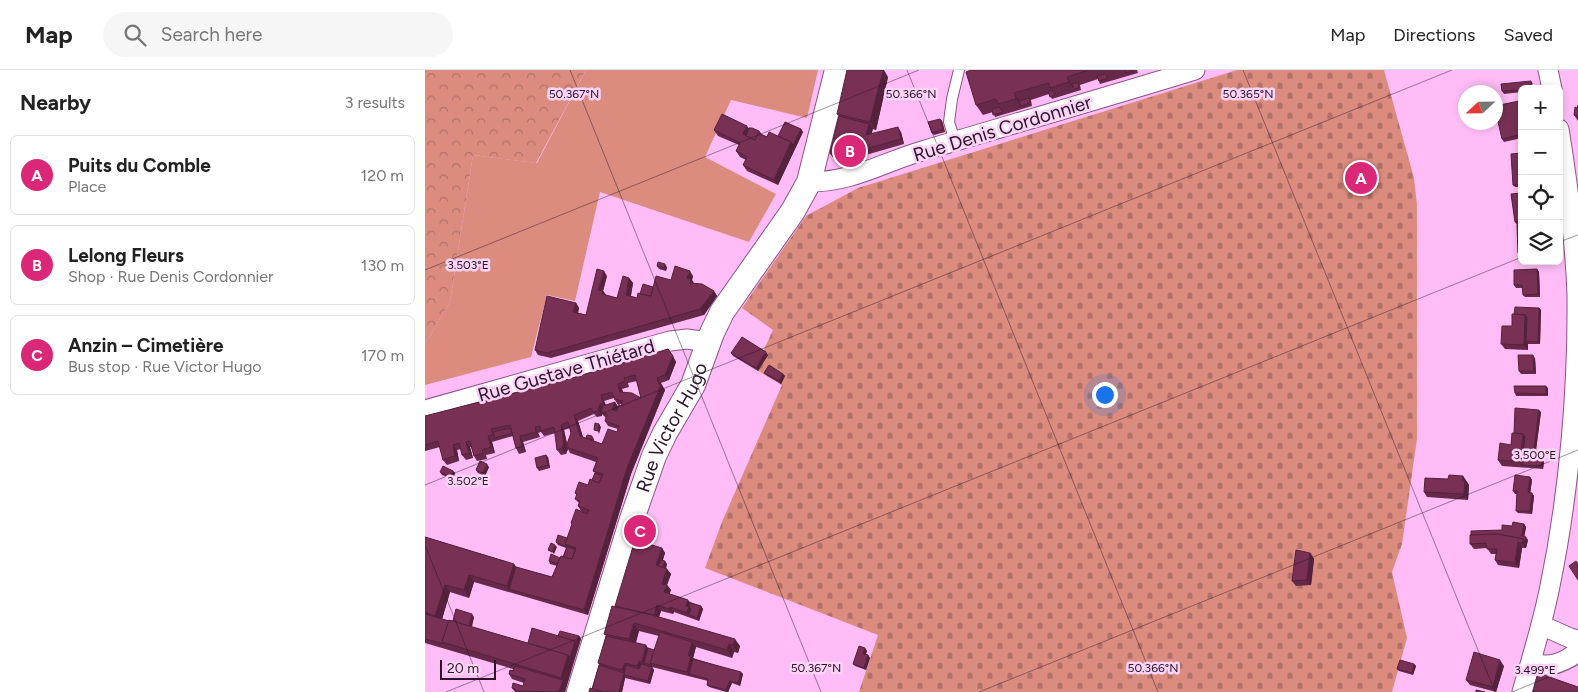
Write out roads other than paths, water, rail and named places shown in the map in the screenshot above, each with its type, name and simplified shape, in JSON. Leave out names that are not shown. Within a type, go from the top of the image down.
[{"type":"street","name":"Rue Victor Hugo","points":[[579,692],[649,469],[665,433],[693,385],[722,312],[793,211],[809,182],[837,70]]},
{"type":"street","name":"Rue Denis Cordonnier","points":[[809,182],[841,179],[918,152],[1195,70]]},
{"type":"street","points":[[1548,70],[1551,85]]},
{"type":"street","points":[[1522,692],[1541,625],[1550,584],[1565,495],[1573,417],[1577,350],[1577,296],[1574,246],[1563,152]]},
{"type":"street","name":"Rue Gustave Thiétard","points":[[425,410],[670,341],[687,339],[709,342]]},
{"type":"street","points":[[1541,625],[1578,640]]},
{"type":"street","points":[[1531,663],[1544,666],[1555,665],[1568,659],[1578,651]]},
{"type":"lane","points":[[955,142],[949,122],[959,70]]},
{"type":"place","name":"Lelong Fleurs","points":[[850,151]]},
{"type":"place","name":"Puits du Comble","points":[[1361,178]]},
{"type":"place","name":"Anzin – Cimetière","points":[[640,531]]}]
